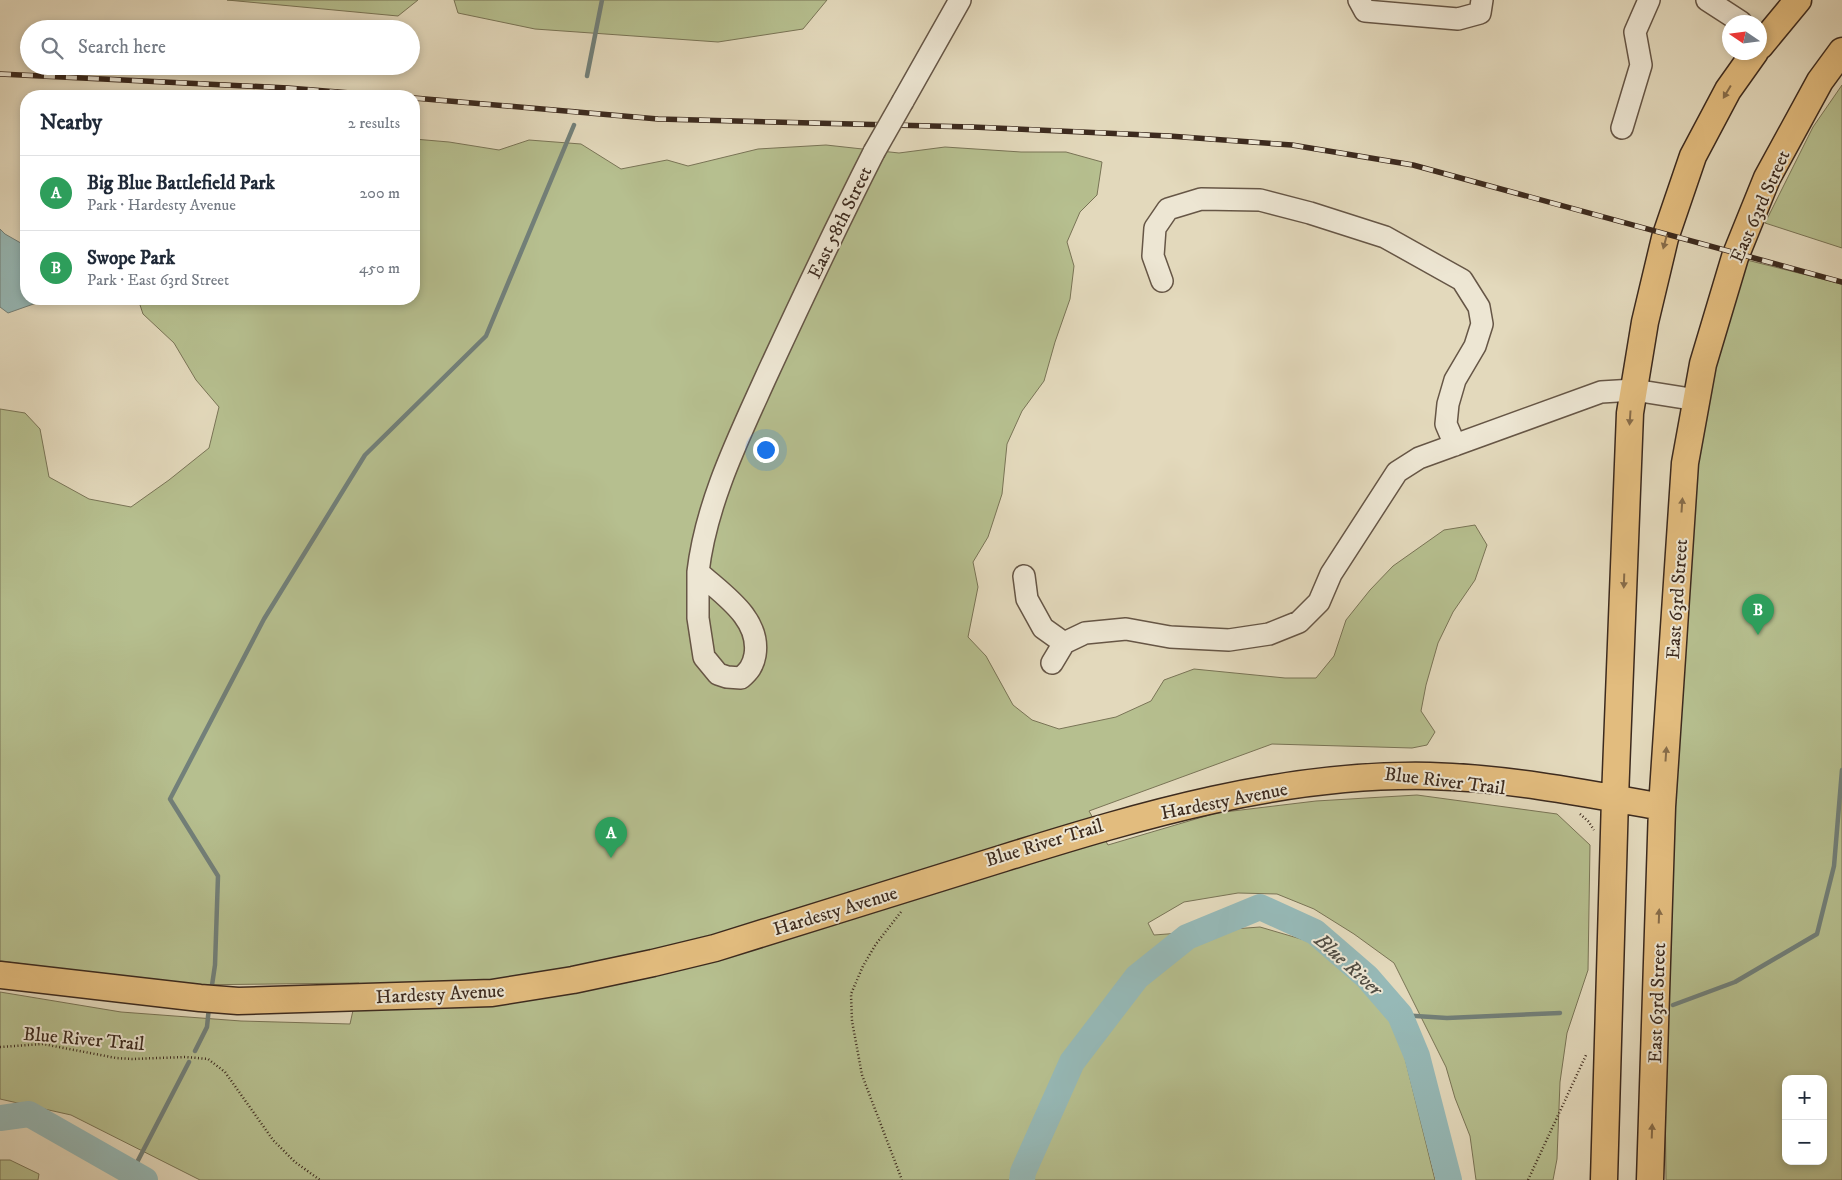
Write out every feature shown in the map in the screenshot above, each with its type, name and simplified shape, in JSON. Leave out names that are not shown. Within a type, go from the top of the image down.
[{"type":"main road","points":[[1767,35],[1798,0]]},
{"type":"main road","name":"East 63rd Street","points":[[1650,1180],[1662,806],[1685,463],[1703,364],[1735,257],[1767,178],[1820,81],[1842,51]]},
{"type":"main road","points":[[1604,1180],[1615,798],[1630,413],[1645,322],[1665,238],[1693,156],[1728,90],[1748,60]]},
{"type":"main road","name":"Hardesty Avenue","points":[[0,975],[238,1001],[492,993],[591,976],[714,948],[1119,822],[1201,802],[1263,790],[1347,779],[1429,776],[1519,782],[1662,806]]},
{"type":"street","name":"East 58th Street","points":[[698,572],[701,544],[710,507],[752,408],[812,276],[874,152],[960,0]]},
{"type":"street","points":[[1359,0],[1365,11],[1458,19],[1480,13],[1482,0]]},
{"type":"street","points":[[1622,128],[1640,65],[1635,32],[1649,0]]},
{"type":"street","points":[[1707,0],[1730,15]]},
{"type":"street","points":[[1162,281],[1153,256],[1155,228],[1168,209],[1201,199],[1260,200],[1310,213],[1385,238],[1462,280],[1479,307],[1482,324],[1475,346],[1455,380],[1448,404],[1446,424],[1455,445]]},
{"type":"street","points":[[1052,663],[1064,643],[1085,633],[1126,629],[1170,637],[1229,640],[1269,634],[1299,622],[1319,602],[1331,574],[1397,472],[1419,458],[1601,392],[1634,390],[1697,400]]},
{"type":"street","points":[[1024,576],[1027,599],[1043,628],[1064,643]]},
{"type":"path","points":[[1577,812],[1588,820],[1595,832]]},
{"type":"path","points":[[902,911],[871,952],[851,994],[852,1021],[862,1075],[902,1180]]},
{"type":"path","name":"Blue River Trail","points":[[0,1047],[43,1044],[116,1058],[186,1057],[208,1059],[225,1072],[273,1140],[295,1162],[320,1180]]},
{"type":"path","points":[[1528,1180],[1587,1053]]},
{"type":"green space","points":[[227,0],[418,0],[398,16]]},
{"type":"green space","points":[[454,0],[827,0],[803,29],[718,42],[535,29],[458,13]]},
{"type":"green space","points":[[1842,85],[1842,248],[1765,223],[1813,127]]},
{"type":"green space","points":[[420,140],[499,150],[529,140],[581,144],[621,169],[667,160],[688,166],[758,149],[826,145],[899,153],[945,147],[1021,152],[1066,152],[1102,162],[1097,195],[1080,212],[1067,242],[1074,266],[1070,299],[1044,381],[1022,411],[1007,444],[1002,494],[988,537],[973,562],[978,587],[968,637],[986,656],[1013,705],[1032,720],[1059,729],[1116,717],[1151,701],[1164,680],[1194,669],[1285,678],[1316,678],[1334,656],[1346,620],[1370,590],[1393,566],[1444,530],[1475,525],[1487,545],[1475,580],[1453,612],[1438,643],[1421,711],[1435,732],[1427,745],[1412,748],[1272,744],[1089,811],[1108,845],[1216,813],[1316,801],[1417,795],[1557,814],[1590,845],[1588,970],[1567,1033],[1560,1082],[1557,1159],[1553,1180],[1476,1180],[1470,1136],[1455,1098],[1446,1067],[1394,963],[1354,934],[1314,909],[1277,894],[1238,893],[1184,902],[1148,923],[1154,935],[1260,927],[1352,954],[1390,997],[1435,1180],[200,1180],[71,1115],[0,1099],[0,992],[121,1012],[241,1021],[350,1024],[359,983],[187,985],[0,961],[0,409],[25,413],[40,429],[49,477],[89,499],[131,507],[209,448],[219,407],[196,380],[174,343],[143,314],[140,305],[420,305]]},
{"type":"green space","points":[[1735,257],[1842,284],[1842,1180],[1666,1180],[1662,807],[1685,463]]},
{"type":"green space","points":[[0,1160],[10,1160],[39,1174],[38,1180],[0,1180]]},
{"type":"water","points":[[0,229],[20,243],[20,305],[31,305],[8,313],[0,307]]},
{"type":"waterway","points":[[587,76],[602,0]]},
{"type":"waterway","points":[[211,992],[215,965],[218,876],[170,799],[264,619],[365,455],[486,336],[574,125]]},
{"type":"waterway","points":[[1673,1005],[1735,982],[1817,934],[1834,866],[1842,770]]},
{"type":"waterway","name":"Blue River","points":[[1022,1180],[1023,1172],[1072,1062],[1137,977],[1187,937],[1260,907],[1315,932],[1367,977],[1400,1015],[1417,1056],[1449,1180]]},
{"type":"waterway","points":[[195,1051],[207,1027],[209,1007]]},
{"type":"waterway","points":[[1400,1015],[1447,1018],[1560,1013]]},
{"type":"waterway","points":[[132,1172],[189,1062]]},
{"type":"waterway","name":"Blue River","points":[[0,1118],[29,1114],[145,1180]]},
{"type":"railway","points":[[0,74],[20,75]]},
{"type":"railway","points":[[21,75],[313,90]]},
{"type":"railway","points":[[420,99],[658,119],[972,127],[1169,136],[1292,145],[1413,165],[1842,282]]},
{"type":"place","name":"Swope Park","points":[[1758,635]]},
{"type":"place","name":"Big Blue Battlefield Park","points":[[611,858]]}]
